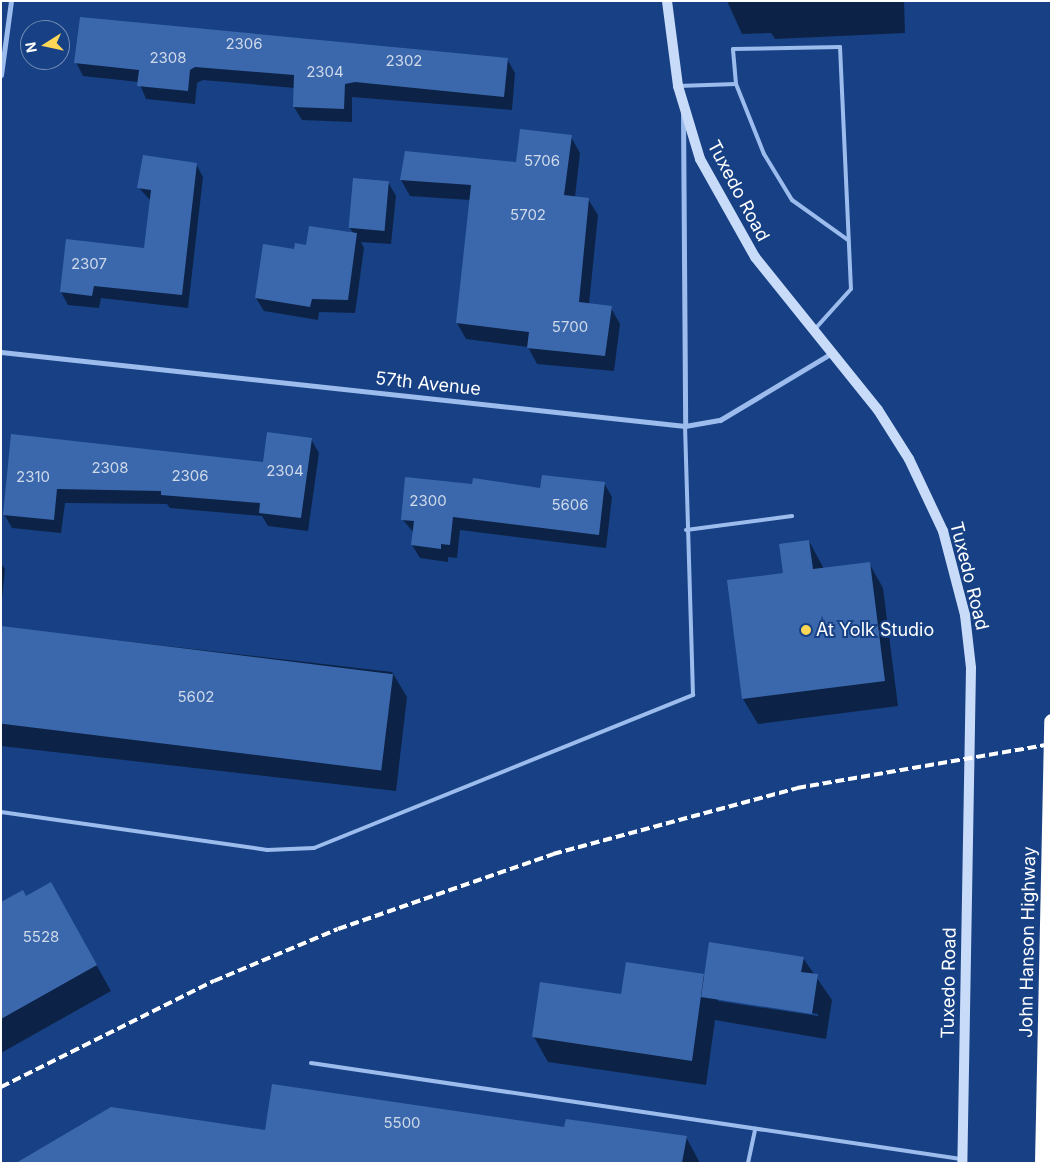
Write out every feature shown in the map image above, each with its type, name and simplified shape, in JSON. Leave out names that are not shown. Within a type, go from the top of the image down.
[{"type":"highway","name":"John Hanson Highway","points":[[1042,1163],[1051,721]]},
{"type":"main road","name":"Tuxedo Road","points":[[667,1],[678,86],[700,159],[732,220],[833,353],[910,459],[944,531],[965,615],[971,668],[962,1161]]},
{"type":"street","points":[[1,75],[11,1]]},
{"type":"street","name":"Tuxedo Road","points":[[683,103],[684,426]]},
{"type":"street","name":"57th Avenue","points":[[1,352],[684,426],[720,420],[833,353]]},
{"type":"lane","points":[[814,330],[850,289],[848,240],[840,46],[734,49],[736,84],[764,154],[792,200],[848,240]]},
{"type":"lane","points":[[678,86],[736,84]]},
{"type":"lane","points":[[1,812],[267,850],[314,848],[340,840],[511,764],[693,695],[684,426]]},
{"type":"lane","points":[[686,530],[792,516]]},
{"type":"lane","points":[[311,1063],[754,1128],[962,1161]]},
{"type":"lane","points":[[748,1163],[754,1128]]},
{"type":"building","points":[[80,17],[508,58],[504,97],[355,82],[345,84],[344,109],[293,107],[294,75],[195,67],[190,70],[188,91],[137,86],[139,70],[74,63]]},
{"type":"building","points":[[520,129],[572,135],[564,195],[589,198],[579,302],[612,306],[605,356],[527,348],[529,332],[456,323],[471,185],[400,180],[405,151],[516,162]]},
{"type":"building","points":[[143,155],[197,163],[182,295],[94,286],[92,296],[60,292],[66,239],[144,248],[151,190],[137,188]]},
{"type":"building","points":[[353,178],[389,181],[385,231],[349,228]]},
{"type":"building","points":[[309,226],[357,233],[348,300],[312,299],[310,307],[255,298],[263,244],[294,249],[295,243],[306,245]]},
{"type":"building","points":[[267,432],[312,438],[301,518],[259,513],[260,503],[161,495],[161,491],[57,489],[54,520],[3,515],[11,434],[263,462]]},
{"type":"building","points":[[542,475],[605,482],[599,535],[453,517],[450,545],[441,544],[441,549],[411,545],[414,521],[401,520],[405,477],[472,484],[473,478],[540,488]]},
{"type":"building","name":"At Yolk Studio","points":[[809,540],[813,569],[870,562],[885,681],[742,699],[727,580],[783,573],[779,544]]},
{"type":"building","points":[[1,626],[393,674],[381,770],[1,724]]},
{"type":"building","points":[[51,882],[97,965],[1,1019],[1,902],[23,890],[26,896]]},
{"type":"building","points":[[709,942],[804,957],[801,972],[818,974],[812,1014],[701,997]]},
{"type":"building","points":[[626,962],[704,974],[692,1061],[532,1037],[540,982],[621,994]]},
{"type":"building","points":[[272,1084],[564,1127],[566,1119],[687,1136],[682,1163],[16,1163],[111,1107],[265,1130]]},
{"type":"railway","points":[[1,1087],[214,981],[338,929],[553,854],[797,788],[1051,744]]},
{"type":"place","name":"At Yolk Studio","points":[[806,630]]}]
